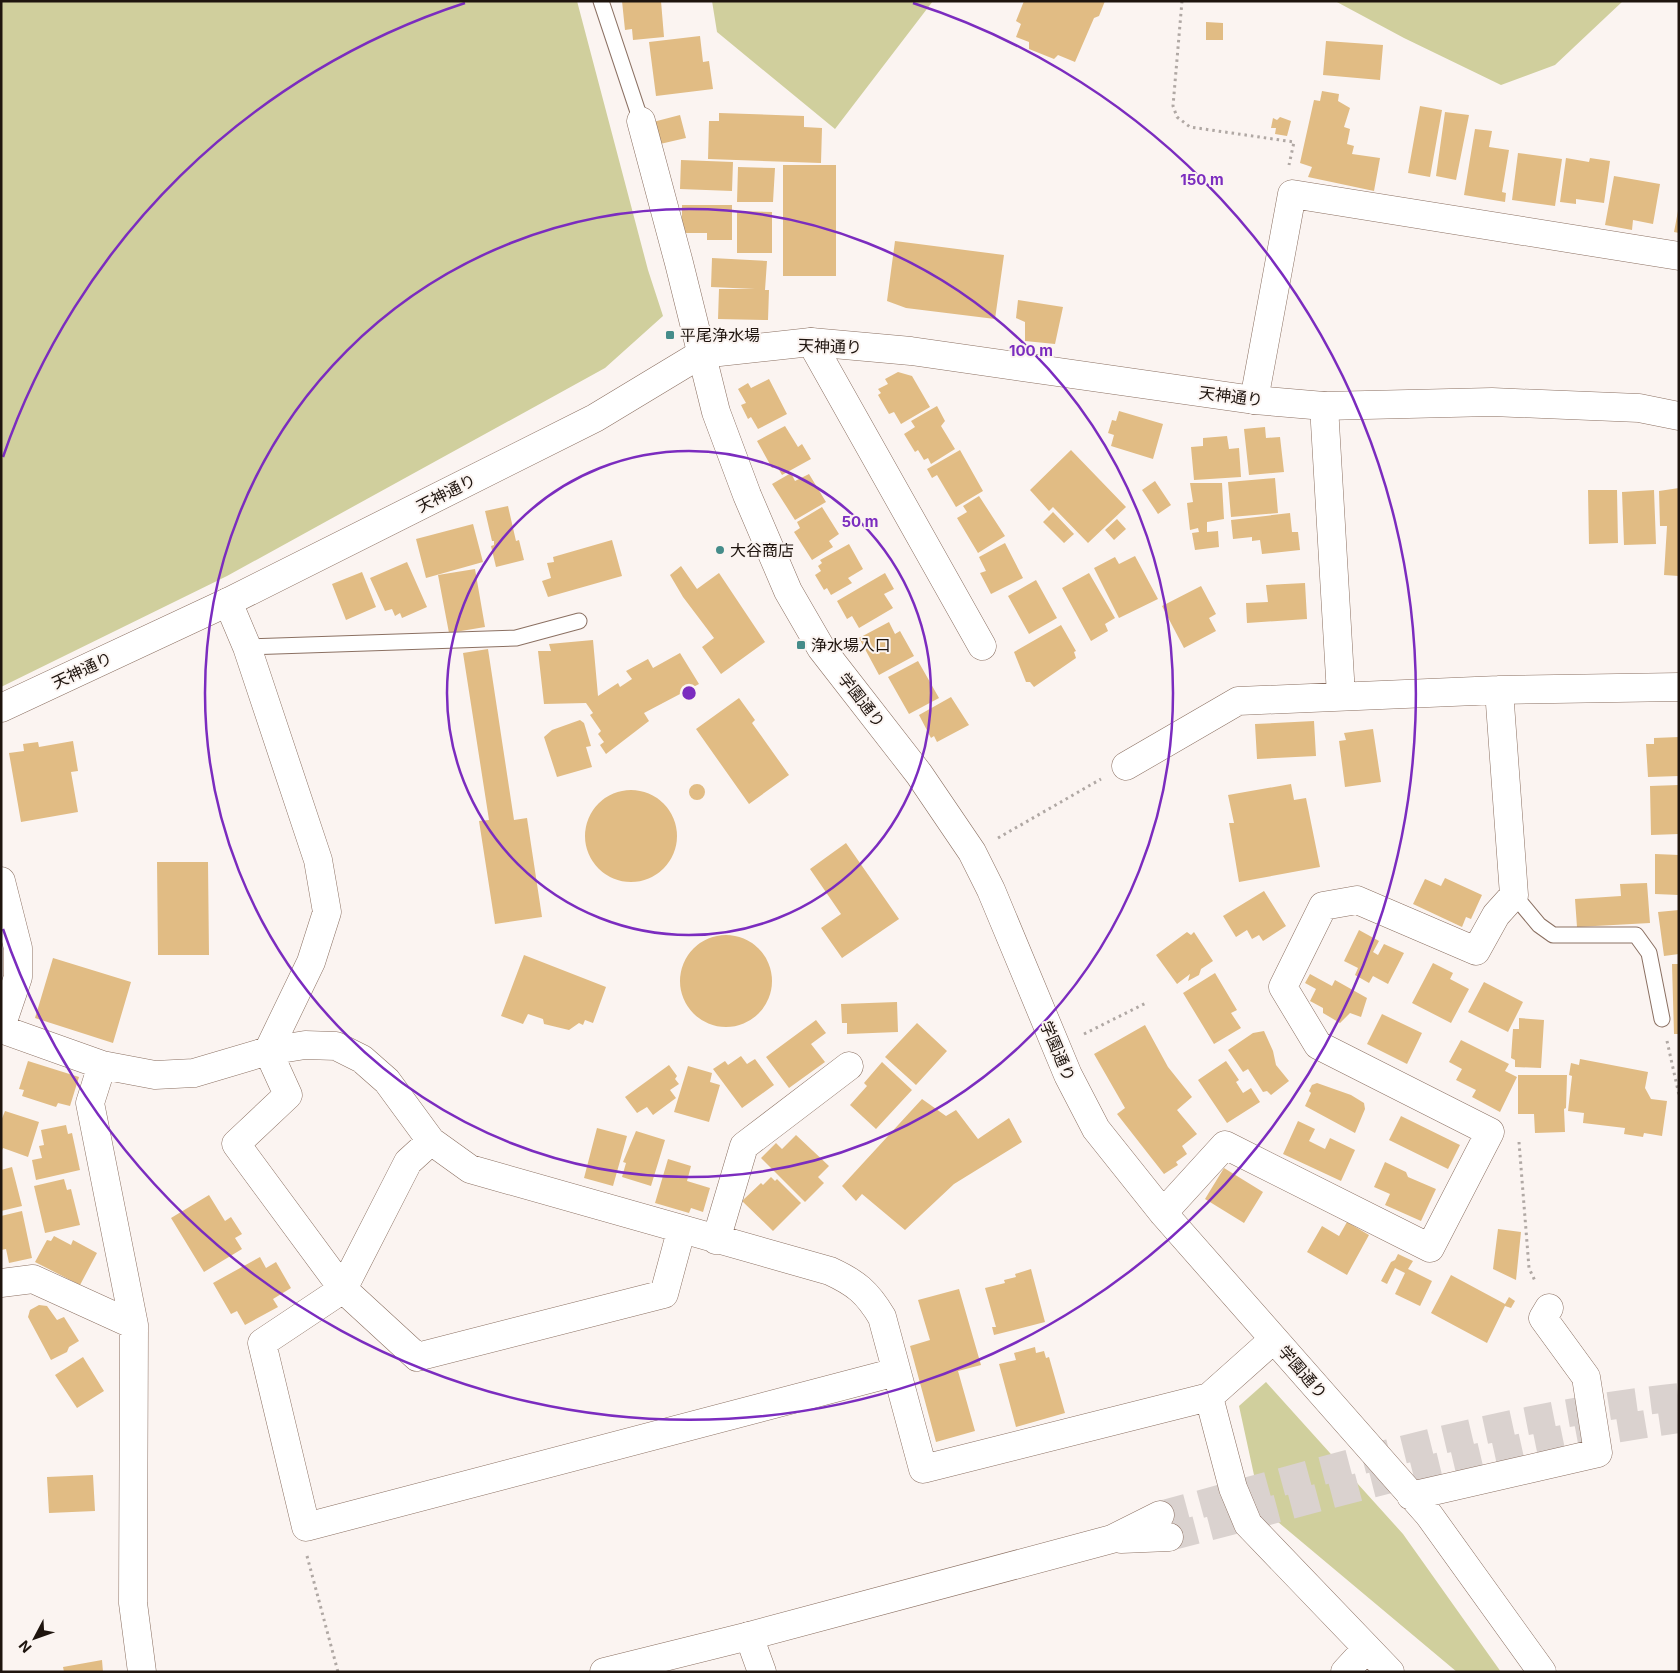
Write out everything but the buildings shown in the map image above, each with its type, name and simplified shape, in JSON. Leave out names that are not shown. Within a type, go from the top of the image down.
[{"type":"street","name":"学園通り","points":[[641,121],[716,412],[747,495],[788,591],[821,648],[919,774],[972,852],[991,890],[1056,1047],[1096,1130],[1163,1213],[1429,1515],[1542,1672]]},
{"type":"street","points":[[1254,400],[1292,194],[1679,256]]},
{"type":"street","points":[[811,342],[982,646]]},
{"type":"street","name":"天神通り","points":[[1,708],[228,602],[595,418],[702,354],[811,342],[910,351],[1254,400],[1324,406],[1492,402],[1639,408],[1679,416]]},
{"type":"street","points":[[1324,406],[1341,695]]},
{"type":"street","points":[[228,602],[247,647],[318,860],[327,912],[311,962],[268,1051]]},
{"type":"street","points":[[1126,766],[1238,701],[1341,695],[1679,687]]},
{"type":"street","points":[[1163,1213],[1226,1146],[1430,1248],[1490,1132],[1318,1045],[1283,988],[1323,906],[1357,900],[1476,951],[1496,915],[1514,895],[1499,690]]},
{"type":"street","points":[[1,882],[18,948],[18,977],[1,1028],[102,1065],[155,1075],[194,1073],[268,1051],[304,1045],[336,1046],[362,1059],[387,1081],[431,1141],[470,1169],[830,1271],[853,1282],[871,1298],[882,1317],[923,1469],[1209,1397],[1274,1339]]},
{"type":"street","points":[[268,1051],[288,1095],[236,1144],[343,1289],[417,1357],[664,1294],[681,1230]]},
{"type":"street","points":[[102,1065],[90,1103],[134,1325],[133,1604],[142,1672]]},
{"type":"street","points":[[716,1240],[744,1146],[849,1066]]},
{"type":"street","points":[[431,1141],[408,1162],[343,1289],[262,1343],[306,1528],[896,1372]]},
{"type":"street","points":[[1,1283],[33,1279],[134,1325]]},
{"type":"street","points":[[1411,1496],[1598,1453],[1586,1377],[1543,1318],[1549,1308]]},
{"type":"street","points":[[1209,1397],[1233,1488],[1248,1524],[1390,1672]]},
{"type":"street","points":[[604,1672],[749,1636],[1164,1526]]},
{"type":"street","points":[[749,1636],[762,1672]]},
{"type":"street","points":[[1345,1672],[1367,1648]]},
{"type":"lane","points":[[601,1],[641,121]]},
{"type":"lane","points":[[247,647],[516,638],[579,620]]},
{"type":"lane","points":[[1514,895],[1539,925],[1553,935],[1636,935],[1649,953],[1662,1018]]},
{"type":"path","points":[[1182,1],[1173,106],[1178,117],[1190,127],[1294,142],[1286,182],[1292,194]]},
{"type":"path","points":[[972,852],[1126,766]]},
{"type":"path","points":[[1056,1047],[1148,1002]]},
{"type":"path","points":[[1662,1018],[1679,1095]]},
{"type":"path","points":[[1490,1132],[1520,1142],[1529,1268],[1549,1308]]},
{"type":"path","points":[[313,1579],[338,1672]]},
{"type":"shaded area","points":[[1,1],[577,1],[648,270],[663,316],[605,368],[227,576],[1,687]]},
{"type":"shaded area","points":[[712,1],[933,1],[835,129],[717,32]]},
{"type":"shaded area","points":[[1335,1],[1623,1],[1555,65],[1501,85],[1404,38]]},
{"type":"shaded area","points":[[1266,1382],[1403,1534],[1501,1672],[1457,1672],[1278,1522],[1254,1475],[1239,1406]]},
{"type":"tunnel","points":[[1160,1515],[1483,1430],[1614,1405],[1679,1397]]},
{"type":"tunnel","points":[[1169,1537],[1486,1456],[1614,1429],[1679,1419]]},
{"type":"place","name":"平尾浄水場","points":[[670,335]]},
{"type":"place","name":"大谷商店","points":[[720,550]]},
{"type":"place","name":"浄水場入口","points":[[801,645]]}]
